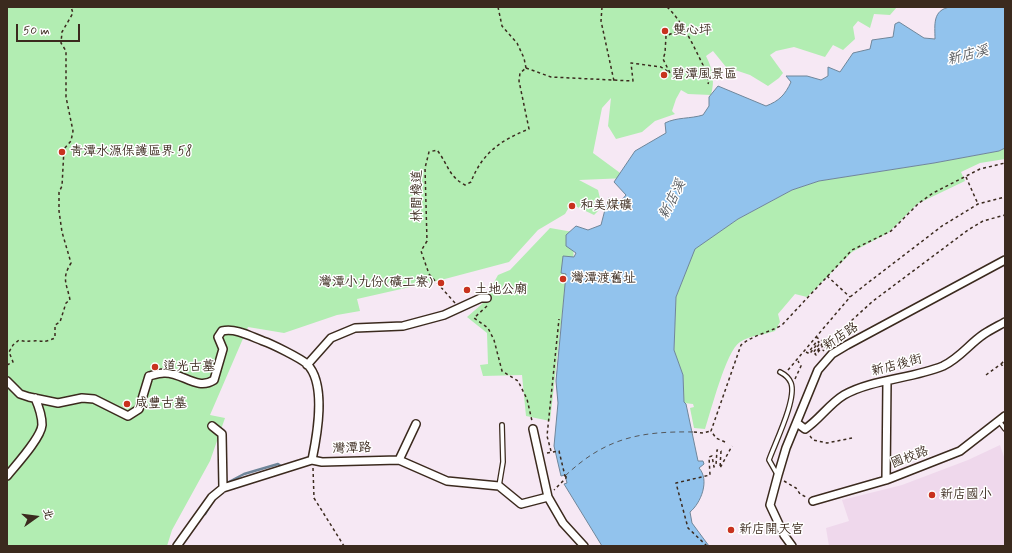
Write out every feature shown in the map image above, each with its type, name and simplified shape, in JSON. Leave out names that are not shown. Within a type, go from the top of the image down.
[{"type":"street","name":"新店路","points":[[792,546],[784,535],[770,505],[786,448],[818,370],[832,354],[1005,260]]},
{"type":"street","points":[[307,365],[331,338],[355,328],[403,326],[444,315],[481,298],[487,298]]},
{"type":"street","name":"新店後街","points":[[805,430],[815,423],[844,395],[887,381],[911,376],[943,366],[959,357],[983,335],[1005,322]]},
{"type":"street","points":[[7,381],[20,394],[58,403],[82,398],[94,399],[128,416],[139,409],[149,376],[165,372],[201,384],[208,384],[214,380],[223,350],[218,337],[222,331],[230,329],[269,342],[307,365],[317,384],[319,403],[317,433],[312,460]]},
{"type":"street","points":[[886,480],[887,381]]},
{"type":"street","points":[[7,476],[30,448],[42,427],[41,411],[35,398]]},
{"type":"street","name":"國校路","points":[[813,501],[886,480],[960,451],[1005,416]]},
{"type":"street","points":[[797,423],[805,430]]},
{"type":"street","points":[[399,460],[416,424]]},
{"type":"street","points":[[212,426],[222,434],[223,488]]},
{"type":"street","points":[[533,429],[548,497],[563,523],[584,546]]},
{"type":"street","name":"灣潭路","points":[[177,546],[212,497],[223,488],[312,460],[322,462],[399,460],[447,482],[499,486]]},
{"type":"street","points":[[499,486],[521,504],[548,497]]},
{"type":"lane","points":[[778,475],[769,460],[792,394],[791,383],[785,375],[780,372]]},
{"type":"lane","points":[[999,421],[1005,429]]},
{"type":"lane","points":[[499,486],[504,462],[502,425]]},
{"type":"path","points":[[7,365],[13,362],[9,352],[13,344],[19,340],[26,343],[32,341],[44,343],[55,338],[55,325],[60,322],[64,315],[66,303],[70,300],[64,279],[71,263],[62,232],[59,192],[62,186],[64,149],[71,141],[73,131],[66,97],[66,50],[61,43],[62,32],[73,13],[71,7]]},
{"type":"path","points":[[498,7],[502,26],[517,43],[524,58],[526,68],[551,77],[633,81],[631,63],[661,67],[670,73],[663,59],[665,53],[666,36],[682,29]]},
{"type":"path","points":[[602,7],[601,21],[614,81]]},
{"type":"path","points":[[667,7],[675,14],[682,29],[688,34],[703,65],[700,69],[709,81],[708,84]]},
{"type":"path","name":"林間棧道","points":[[459,309],[428,274],[421,251],[428,241],[425,168],[429,152],[437,150],[444,159],[448,171],[457,181],[465,185],[471,182],[477,167],[484,158],[506,138],[529,129],[519,81],[520,73],[526,68]]},
{"type":"path","points":[[711,431],[741,345],[750,337],[770,332],[782,325],[852,250],[891,231],[928,196],[980,169],[1005,163]]},
{"type":"path","points":[[966,177],[978,204]]},
{"type":"path","points":[[785,375],[850,297],[942,226],[978,204],[1005,197]]},
{"type":"path","points":[[833,344],[851,321],[873,300],[968,230],[983,221],[1005,215]]},
{"type":"path","points":[[827,276],[850,297]]},
{"type":"path","points":[[487,298],[490,304],[474,318],[488,328],[494,340],[502,371],[518,381],[527,398],[533,429]]},
{"type":"path","points":[[551,452],[548,436],[559,319]]},
{"type":"path","points":[[816,337],[828,346]]},
{"type":"path","points":[[806,351],[808,353],[817,341],[819,342],[811,352],[813,353],[820,343],[822,344],[815,354],[816,356],[824,344],[826,346],[823,350],[824,351]]},
{"type":"path","points":[[791,383],[795,380],[801,366],[798,360]]},
{"type":"path","points":[[986,375],[1005,360]]},
{"type":"path","points":[[1000,364],[1005,369]]},
{"type":"path","points":[[805,430],[813,440],[827,443],[852,438]]},
{"type":"path","points":[[694,432],[703,434],[711,431]]},
{"type":"path","points":[[711,431],[716,438],[725,442]]},
{"type":"path","points":[[707,546],[688,528],[676,484],[710,475],[709,457],[712,456],[714,467],[716,465],[717,450],[721,451],[720,468],[732,446]]},
{"type":"path","points":[[540,457],[551,452],[559,451],[565,476],[566,474],[566,478],[548,497]]},
{"type":"path","points":[[312,460],[314,498],[344,546]]},
{"type":"path","points":[[778,475],[783,481],[796,488],[800,494],[813,501]]},
{"type":"shaded area","name":"新店國小","points":[[1000,445],[1005,460],[1005,546],[829,546],[826,528],[849,521],[842,500],[902,485],[968,460]]},
{"type":"green space","points":[[7,7],[897,7],[890,15],[874,14],[870,28],[858,21],[853,27],[855,39],[843,50],[833,45],[825,57],[794,47],[776,51],[770,55],[783,73],[768,86],[750,75],[726,67],[713,51],[706,56],[713,75],[711,95],[688,94],[681,90],[672,111],[675,114],[655,121],[642,132],[616,139],[608,126],[611,98],[602,108],[593,153],[627,178],[579,180],[598,190],[602,207],[594,215],[571,204],[565,214],[538,230],[509,262],[441,280],[357,299],[360,311],[337,315],[284,333],[248,327],[210,415],[225,418],[210,461],[172,530],[167,546],[7,546]]},
{"type":"green space","points":[[1005,148],[1005,159],[980,163],[961,172],[965,181],[917,204],[888,233],[852,252],[807,297],[795,294],[778,314],[780,322],[775,331],[753,336],[740,342],[729,357],[724,369],[705,429],[694,428],[690,408],[694,407],[693,404],[684,403],[683,375],[674,351],[676,297],[694,249],[738,219],[792,190],[819,181],[934,163],[999,151]]},
{"type":"green space","points":[[550,228],[573,232],[574,273],[565,288],[550,421],[526,416],[522,375],[483,376],[480,365],[488,364],[487,333],[467,317],[482,304],[498,275],[510,270]]},
{"type":"water","name":"新店溪","points":[[950,7],[1005,7],[1005,148],[999,151],[934,163],[819,181],[792,190],[738,219],[695,249],[676,297],[674,350],[683,375],[684,402],[686,404],[698,461],[703,461],[704,464],[699,468],[704,479],[703,491],[698,503],[690,512],[692,523],[709,546],[602,546],[564,484],[567,483],[565,475],[561,476],[554,446],[558,403],[556,381],[566,274],[561,273],[563,256],[574,257],[576,253],[566,246],[566,235],[576,226],[588,230],[601,225],[608,198],[620,202],[626,195],[614,182],[635,151],[666,133],[665,123],[703,115],[709,106],[709,97],[718,86],[766,106],[778,100],[786,91],[791,82],[786,76],[807,76],[821,80],[828,76],[828,67],[840,72],[853,53],[870,49],[872,40],[893,37],[895,24],[899,22],[924,38],[935,39],[935,24],[937,15],[940,11]]},
{"type":"waterway","points":[[225,484],[244,474],[278,464],[282,467]]},
{"type":"waterway","points":[[205,514],[211,504]]},
{"type":"ferry route","points":[[565,476],[594,453],[624,439],[657,433],[694,432]]},
{"type":"place","name":"雙心坪","points":[[665,31]]},
{"type":"place","name":"碧潭風景區","points":[[664,75]]},
{"type":"place","name":"青潭水源保護區界 58","points":[[62,152]]},
{"type":"place","name":"和美煤礦","points":[[572,206]]},
{"type":"place","name":"灣潭渡舊址","points":[[563,279]]},
{"type":"place","name":"灣潭小九份(礦工寮)","points":[[441,283]]},
{"type":"place","name":"土地公廟","points":[[467,290]]},
{"type":"place","name":"道光古墓","points":[[155,367]]},
{"type":"place","name":"咸豐古墓","points":[[127,404]]},
{"type":"place","name":"新店國小","points":[[932,495]]},
{"type":"place","name":"新店開天宮","points":[[731,530]]}]
